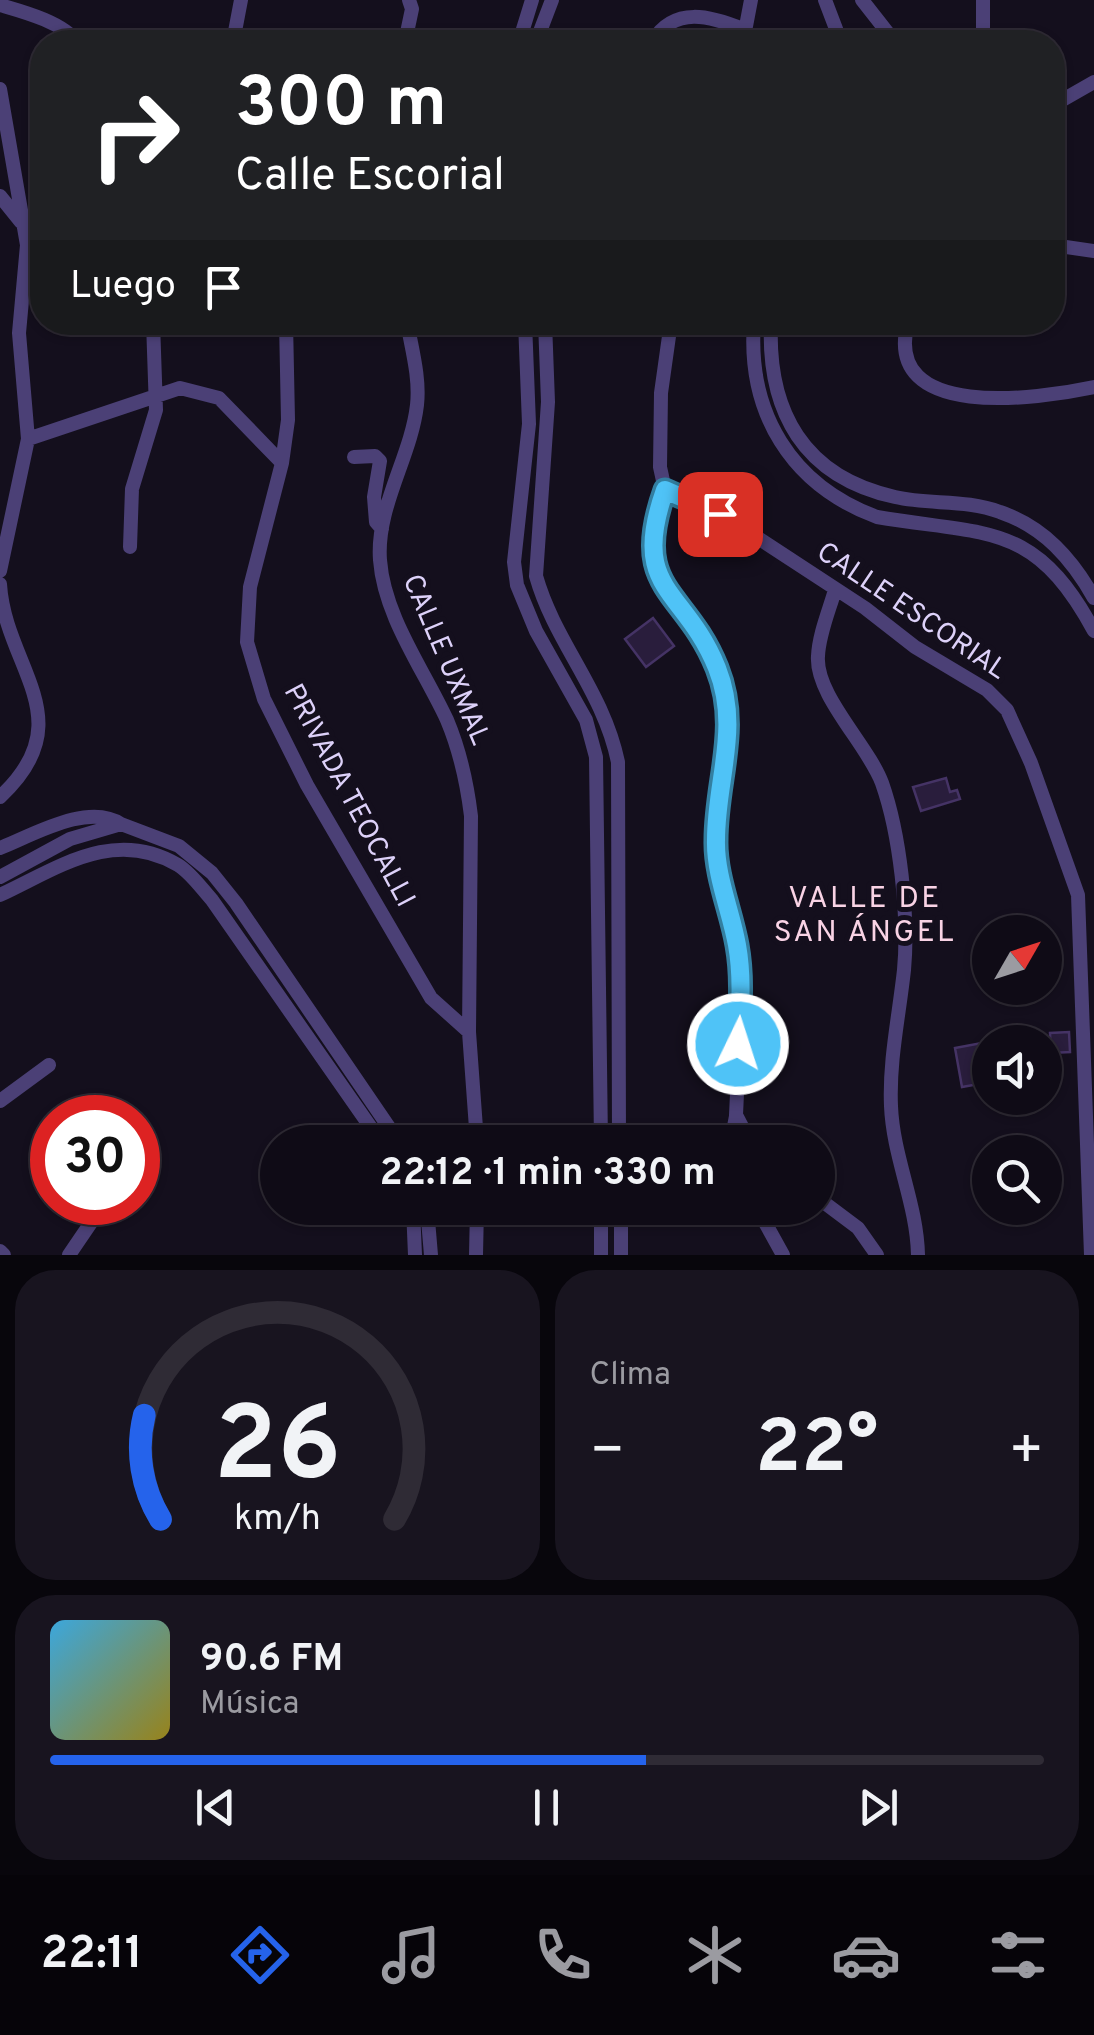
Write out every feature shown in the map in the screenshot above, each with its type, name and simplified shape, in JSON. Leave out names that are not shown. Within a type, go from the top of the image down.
[{"type":"street","points":[[236,30],[241,0]]},
{"type":"street","points":[[523,30],[532,0]]},
{"type":"street","points":[[541,30],[552,0]]},
{"type":"street","points":[[745,30],[752,0]]},
{"type":"street","points":[[824,0],[838,30]]},
{"type":"street","points":[[836,0],[841,30]]},
{"type":"street","points":[[862,0],[886,30]]},
{"type":"street","points":[[874,0],[889,30]]},
{"type":"street","points":[[983,0],[983,30]]},
{"type":"street","points":[[407,30],[412,3]]},
{"type":"street","points":[[0,4],[60,30]]},
{"type":"street","points":[[663,30],[694,15],[712,17],[734,30]]},
{"type":"street","points":[[1065,99],[1094,82]]},
{"type":"street","points":[[0,89],[27,246],[18,333],[28,439],[0,554],[0,571]]},
{"type":"street","points":[[0,196],[21,222]]},
{"type":"street","points":[[1065,248],[1094,251]]},
{"type":"street","points":[[130,546],[132,490],[156,410],[154,335]]},
{"type":"street","name":"PRIVADA TEOCALLI","points":[[287,335],[289,384],[282,463],[250,587],[246,626],[256,676],[276,726],[307,784],[431,998],[469,1032]]},
{"type":"street","name":"CALLE UXMAL","points":[[410,335],[418,377],[417,406],[382,529],[382,581],[446,718],[467,785],[471,816],[469,1032],[476,1125]]},
{"type":"street","points":[[525,335],[528,424],[514,562],[524,606],[577,702],[596,757],[601,1125]]},
{"type":"street","points":[[545,335],[548,402],[536,576],[544,603],[606,714],[618,762],[620,1125]]},
{"type":"street","points":[[668,335],[661,393],[660,466],[665,490],[652,531],[656,577],[706,644],[726,692],[730,718],[715,843],[738,949],[742,988],[734,1125]]},
{"type":"street","points":[[754,335],[753,371],[759,396],[778,439],[811,477],[842,500],[878,517],[1001,535],[1049,565],[1066,584],[1094,631]]},
{"type":"street","points":[[771,335],[772,374],[784,417],[813,456],[832,472],[884,494],[984,507],[1033,527],[1066,556],[1094,598]]},
{"type":"street","points":[[907,335],[904,358],[912,373],[927,384],[952,393],[1016,399],[1094,388]]},
{"type":"street","points":[[28,439],[180,388],[219,398],[282,463]]},
{"type":"street","points":[[354,456],[375,456],[380,462],[374,497],[376,522],[382,529]]},
{"type":"street","name":"CALLE ESCORIAL","points":[[665,490],[720,514],[997,698],[1007,710],[1031,763],[1078,895],[1091,1255]]},
{"type":"street","points":[[0,584],[4,610],[32,680],[40,720],[30,760],[0,796]]},
{"type":"street","points":[[836,590],[821,638],[818,670],[881,782],[904,911],[904,968],[890,1102],[892,1132],[910,1200],[918,1255]]},
{"type":"street","points":[[0,848],[74,820],[102,817],[162,839],[197,858],[236,903],[387,1125]]},
{"type":"street","points":[[0,876],[70,839],[121,824]]},
{"type":"street","points":[[155,855],[162,839]]},
{"type":"street","points":[[0,894],[90,851],[118,849],[155,855],[181,866],[212,900],[369,1125]]},
{"type":"street","points":[[0,1102],[49,1065]]},
{"type":"street","points":[[736,1115],[741,1125]]},
{"type":"street","points":[[835,1211],[858,1228],[876,1255]]},
{"type":"street","points":[[69,1255],[89,1225]]},
{"type":"street","points":[[414,1225],[415,1255]]},
{"type":"street","points":[[429,1225],[431,1255]]},
{"type":"street","points":[[476,1225],[476,1255]]},
{"type":"street","points":[[601,1225],[601,1255]]},
{"type":"street","points":[[621,1225],[622,1255]]},
{"type":"street","points":[[765,1225],[782,1255]]},
{"type":"building","points":[[653,618],[674,646],[646,667],[625,639]]},
{"type":"building","points":[[946,778],[950,792],[957,790],[960,799],[921,811],[913,787]]},
{"type":"building","points":[[1062,1032],[1069,1032],[1070,1052],[1062,1052]]},
{"type":"building","points":[[972,1045],[972,1085],[962,1087],[955,1048]]},
{"type":"district","name":"VALLE DE SAN ÁNGEL","points":[[865,916]]},
{"type":"route","points":[[720,514],[665,490],[652,531],[651,548],[656,577],[706,644],[726,692],[730,718],[715,843],[738,949],[742,988],[738,1044]]}]
